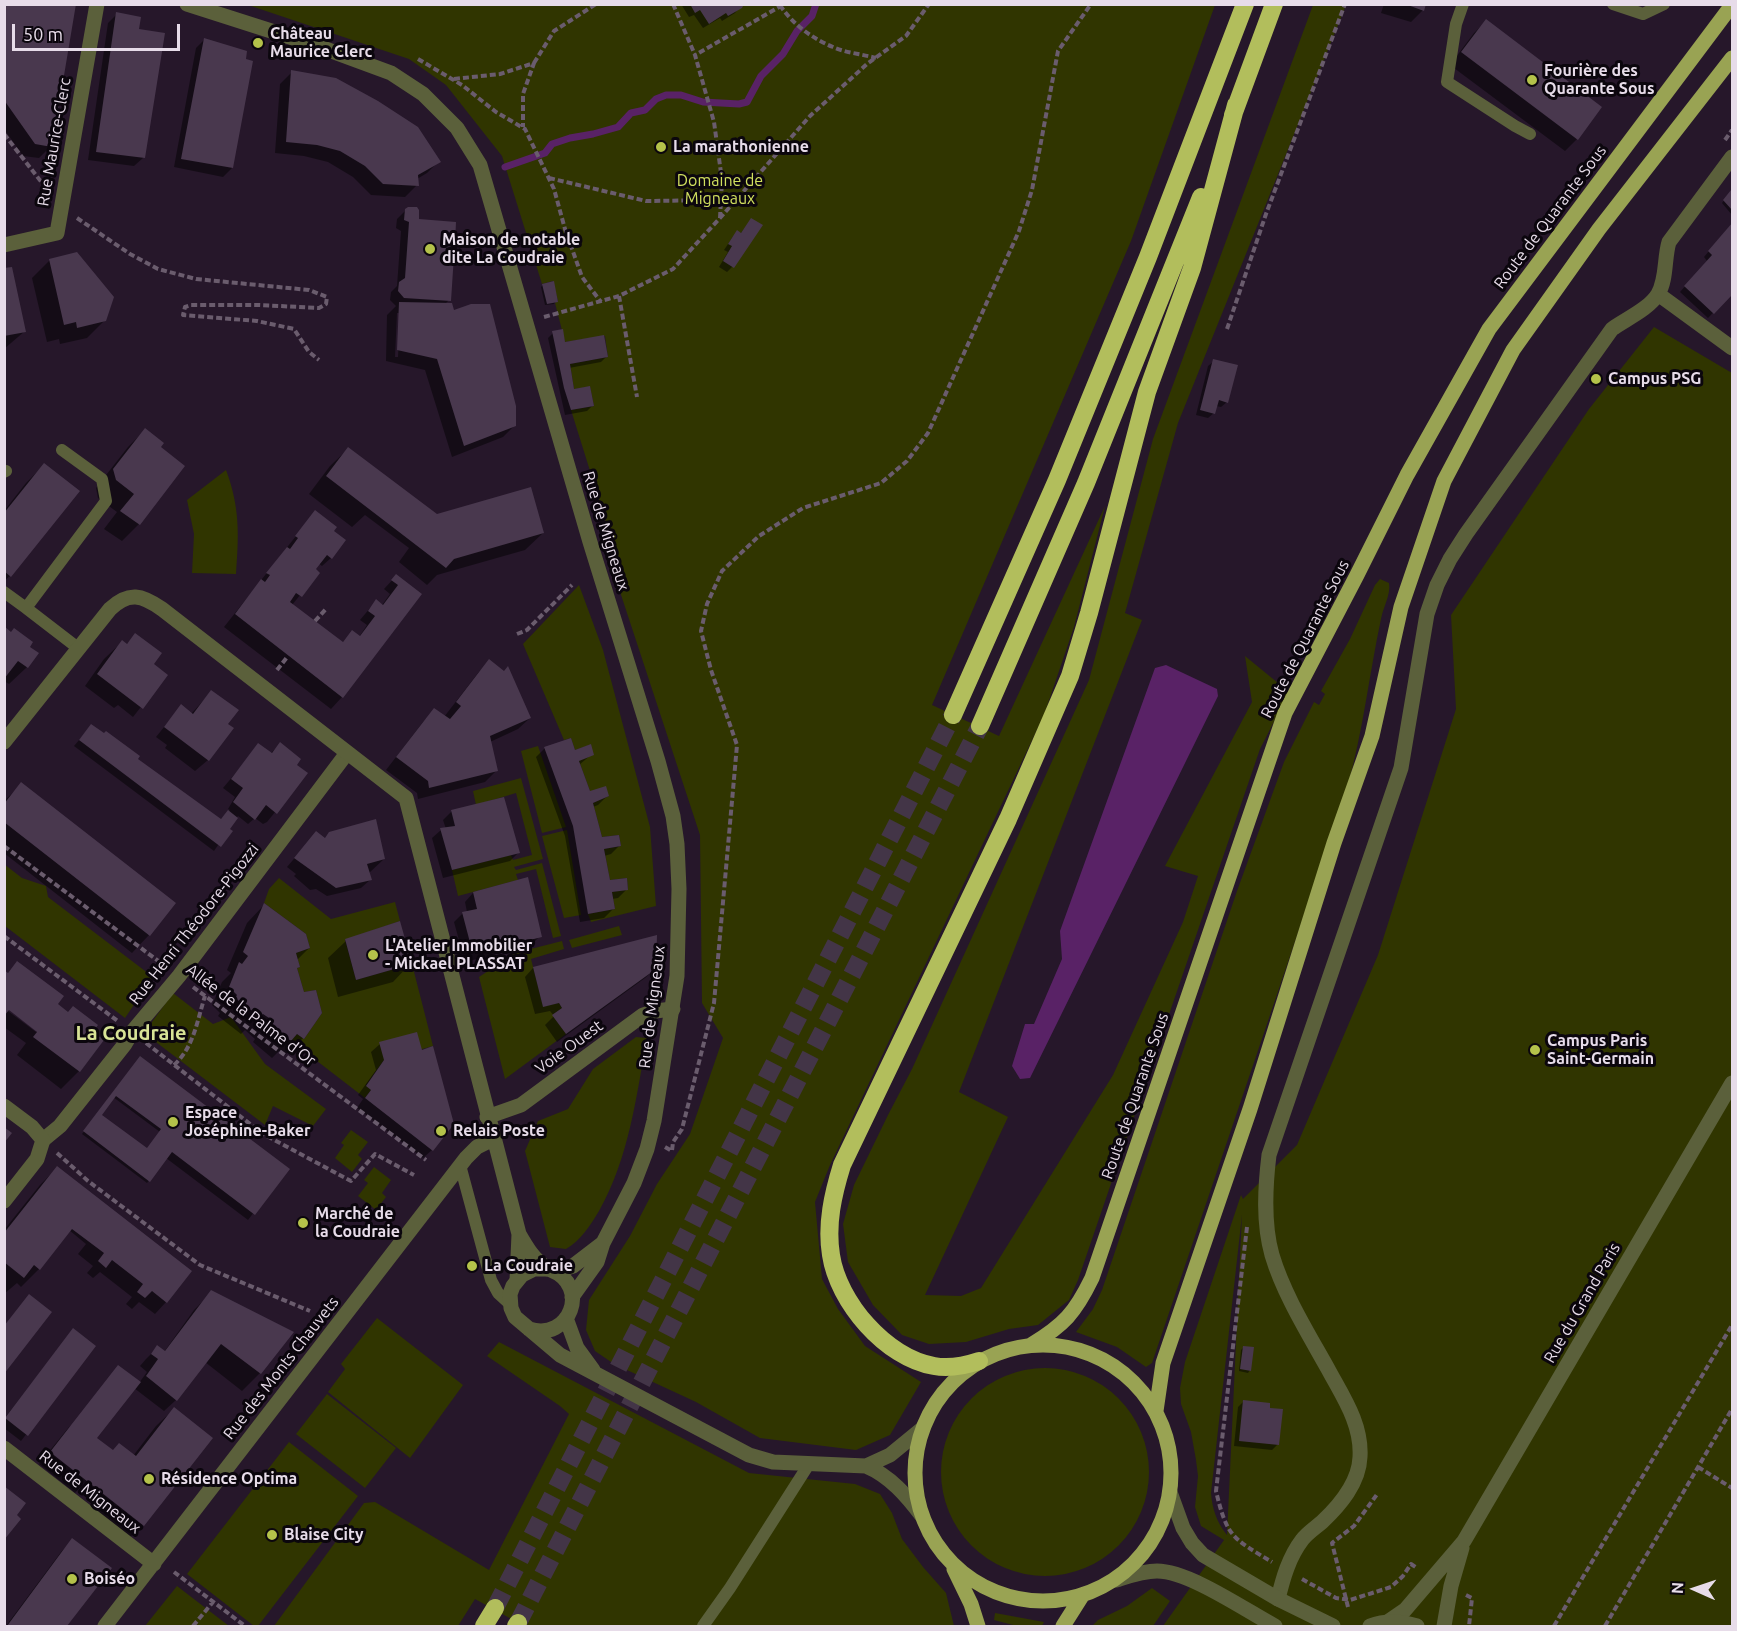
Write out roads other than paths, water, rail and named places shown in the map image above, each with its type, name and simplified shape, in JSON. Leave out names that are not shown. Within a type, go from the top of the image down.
[{"type":"highway","points":[[953,715],[1057,480],[1152,247],[1245,4]]},
{"type":"highway","points":[[980,726],[1086,483],[1167,286],[1274,4]]},
{"type":"highway","points":[[979,1361],[947,1367],[918,1361],[886,1343],[870,1329],[857,1312],[837,1275],[831,1256],[829,1238],[832,1200],[842,1165],[1008,819],[1070,676],[1147,392],[1192,268],[1236,105]]},
{"type":"highway","points":[[484,1626],[495,1608]]},
{"type":"main road","name":"Route de Quarante Sous","points":[[1030,1345],[1066,1321],[1092,1278],[1285,713],[1407,475],[1490,329],[1732,5]]},
{"type":"main road","name":"Route de Quarante Sous","points":[[1156,1411],[1163,1363],[1169,1342],[1250,1109],[1334,843],[1372,736],[1401,607],[1444,481],[1513,350],[1599,229],[1732,58]]},
{"type":"main road","name":"Route de Quarante Sous","points":[[950,1562],[972,1580],[1011,1598],[1053,1602],[1082,1596],[1116,1580],[1144,1554],[1162,1521],[1170,1492],[1172,1465],[1169,1446],[1156,1411],[1133,1381],[1103,1359],[1068,1347],[1030,1345],[1011,1348],[979,1361],[951,1383],[940,1397],[923,1428],[918,1446],[915,1481],[922,1516],[929,1532],[950,1562],[971,1604],[978,1626]]},
{"type":"main road","points":[[1063,1626],[1082,1596]]},
{"type":"street","name":"Rue Maurice-Clerc","points":[[4,245],[57,233],[97,4]]},
{"type":"street","name":"Rue de Migneaux","points":[[187,4],[391,73],[423,93],[457,128],[480,165],[673,816],[679,889],[677,976],[661,1085],[649,1141],[634,1184],[603,1243],[597,1262],[572,1297],[571,1309],[566,1318]]},
{"type":"street","points":[[1278,1599],[1296,1549],[1304,1537],[1341,1502],[1356,1479],[1360,1458],[1359,1430],[1294,1304],[1272,1254],[1265,1206],[1269,1155],[1401,768],[1427,614],[1437,585],[1466,534],[1612,329],[1646,306],[1658,294],[1669,242],[1732,157]]},
{"type":"street","points":[[1658,294],[1732,348]]},
{"type":"street","points":[[4,742],[110,609],[118,601],[130,597],[141,597],[162,609],[406,798],[519,1234],[527,1250],[539,1264],[565,1279],[571,1288],[572,1297]]},
{"type":"street","name":"Rue Henri Théodore-Pigozzi","points":[[4,1201],[37,1159],[43,1140],[60,1126],[132,1032],[179,976],[347,753]]},
{"type":"street","name":"Voie Ouest","points":[[487,1117],[521,1105],[643,1015],[673,1009]]},
{"type":"street","name":"Rue du Grand Paris","points":[[1389,1622],[1405,1610],[1464,1541],[1732,1083]]},
{"type":"street","points":[[4,1106],[32,1127],[43,1140]]},
{"type":"street","name":"Rue des Monts Chauvets","points":[[105,1626],[460,1165],[477,1148],[493,1139]]},
{"type":"street","points":[[519,1234],[517,1280],[511,1290],[510,1304],[517,1320],[560,1355],[749,1455],[773,1462],[866,1466],[890,1455],[923,1428]]},
{"type":"street","name":"Rue de Migneaux","points":[[517,1280],[530,1270],[573,1266],[603,1243]]},
{"type":"street","points":[[528,1329],[551,1330],[566,1318],[577,1348],[595,1372]]},
{"type":"street","name":"Rue de Migneaux","points":[[4,1448],[154,1564]]},
{"type":"street","points":[[866,1466],[897,1486],[922,1516]]},
{"type":"street","points":[[1170,1492],[1183,1528],[1203,1555],[1278,1599],[1333,1626]]},
{"type":"street","name":"Rue du Grand Paris","points":[[1444,1626],[1451,1586],[1464,1541]]},
{"type":"street","points":[[1116,1580],[1144,1572],[1159,1571],[1190,1579],[1275,1626]]},
{"type":"street","points":[[1370,1626],[1389,1622],[1417,1626]]},
{"type":"lane","points":[[1463,4],[1456,24],[1448,82],[1530,134]]},
{"type":"lane","points":[[1612,4],[1644,14],[1664,4]]},
{"type":"lane","points":[[26,608],[106,501],[102,479],[62,450]]},
{"type":"lane","points":[[4,592],[78,648]]},
{"type":"lane","points":[[460,1165],[491,1280],[498,1293],[510,1304]]},
{"type":"lane","points":[[703,1626],[809,1464]]},
{"type":"waterway","points":[[505,167],[545,153],[552,144],[618,127],[631,113],[645,110],[656,99],[666,95],[681,95],[703,102],[739,104],[747,102],[761,76],[783,54],[797,31],[812,16],[816,4]]},
{"type":"tunnel","points":[[495,1608],[953,715]]},
{"type":"tunnel","points":[[518,1623],[980,726]]},
{"type":"place","name":"Château Maurice Clerc","points":[[258,43]]},
{"type":"place","name":"Fourière des Quarante Sous","points":[[1532,80]]},
{"type":"place","name":"La marathonienne","points":[[661,147]]},
{"type":"place","name":"Maison de notable dite La Coudraie","points":[[430,249]]},
{"type":"place","name":"Campus PSG","points":[[1596,379]]},
{"type":"place","name":"L'Atelier Immobilier - Mickael PLASSAT","points":[[373,955]]},
{"type":"place","name":"Campus Paris Saint-Germain","points":[[1535,1050]]},
{"type":"place","name":"Espace Joséphine-Baker","points":[[173,1122]]},
{"type":"place","name":"Relais Poste","points":[[441,1131]]},
{"type":"place","name":"Marché de la Coudraie","points":[[303,1223]]},
{"type":"place","name":"La Coudraie","points":[[472,1266]]},
{"type":"place","name":"Résidence Optima","points":[[149,1479]]},
{"type":"place","name":"Blaise City","points":[[272,1535]]},
{"type":"place","name":"Boiséo","points":[[72,1579]]},
{"type":"district","name":"La Coudraie","points":[[131,1033]]},
{"type":"park label","name":"Domaine de Migneaux","points":[[720,190]]}]
